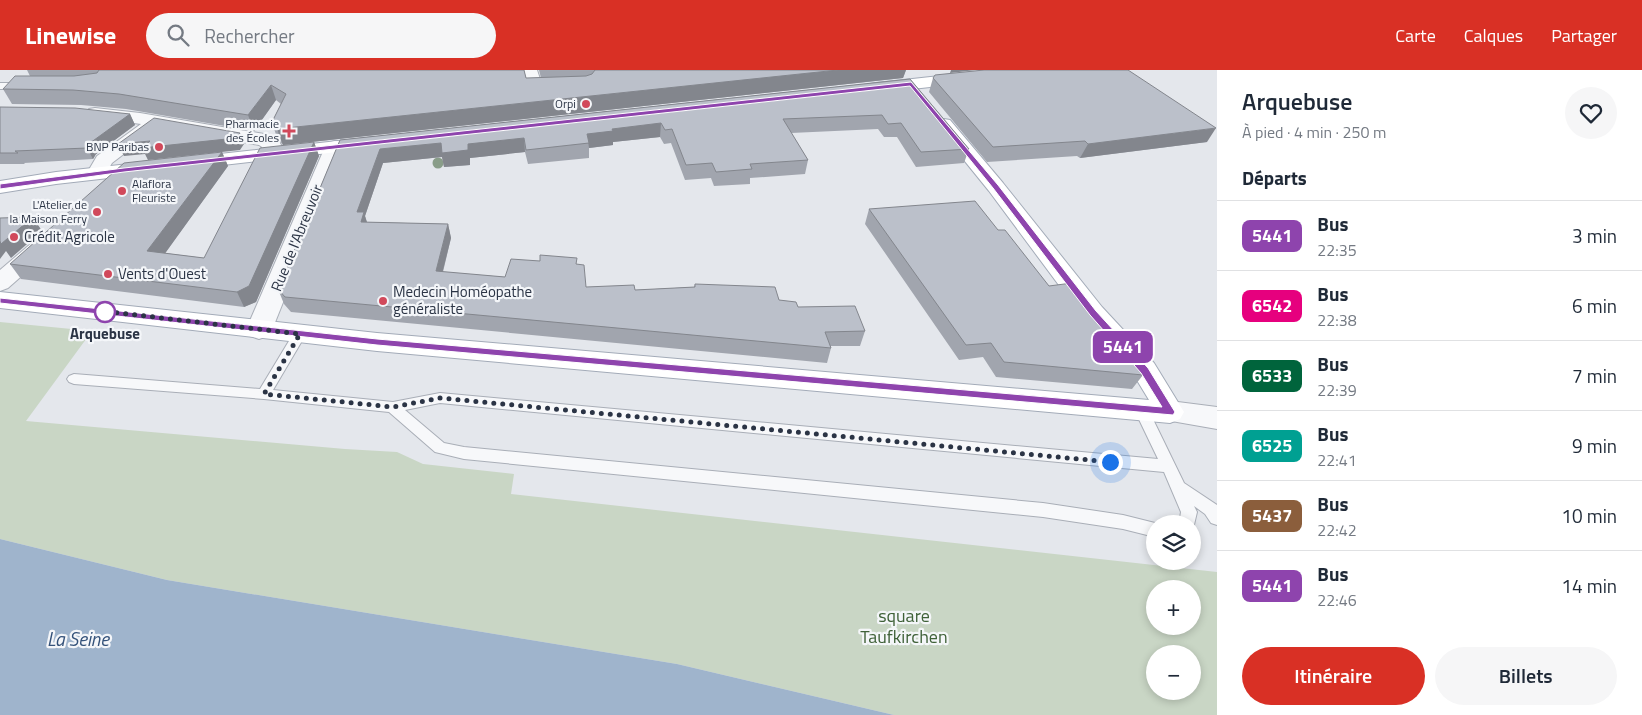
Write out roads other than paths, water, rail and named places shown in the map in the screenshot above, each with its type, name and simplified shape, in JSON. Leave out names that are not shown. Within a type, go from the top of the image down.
[{"type":"main road","points":[[860,90],[911,84],[941,75],[1039,70]]},
{"type":"main road","points":[[911,84],[996,187],[1093,313],[1144,370],[1170,412]]},
{"type":"main road","points":[[124,170],[388,141]]},
{"type":"main road","points":[[0,186],[101,181]]},
{"type":"main road","points":[[0,300],[300,334],[1170,412]]},
{"type":"street","points":[[529,70],[534,88],[577,85]]},
{"type":"street","points":[[81,112],[157,120],[264,140],[272,144],[272,154]]},
{"type":"street","points":[[124,170],[119,177],[101,181],[104,160],[157,120]]},
{"type":"street","name":"Rue de l'Abreuvoir","points":[[259,330],[335,147]]},
{"type":"street","points":[[0,283],[60,230]]},
{"type":"street","points":[[1170,412],[1217,418]]},
{"type":"lane","points":[[0,86],[36,86]]},
{"type":"lane","points":[[264,394],[300,334]]},
{"type":"lane","points":[[74,378],[393,407],[440,398],[1120,463],[1169,466]]},
{"type":"lane","points":[[393,407],[440,448],[464,453],[1043,510],[1123,522],[1146,528]]},
{"type":"lane","points":[[1141,409],[1179,488],[1188,515]]},
{"type":"lane","points":[[1179,488],[1212,509],[1217,518]]},
{"type":"water","name":"La Seine","points":[[0,539],[167,580],[677,664],[894,715],[0,715]]},
{"type":"place","name":"Orpi","points":[[586,104]]},
{"type":"place","name":"Pharmacie des Écoles","points":[[289,131]]},
{"type":"place","name":"BNP Paribas","points":[[159,147]]},
{"type":"place","name":"Alaflora Fleuriste","points":[[122,191]]},
{"type":"place","name":"L'Atelier de la Maison Ferry","points":[[97,212]]},
{"type":"place","name":"Crédit Agricole","points":[[14,237]]},
{"type":"place","name":"Vents d'Ouest","points":[[108,274]]},
{"type":"place","name":"Medecin Homéopathe généraliste","points":[[383,301]]},
{"type":"place","name":"Arquebuse","points":[[105,312]]},
{"type":"park label","name":"square Taufkirchen","points":[[904,626]]}]
